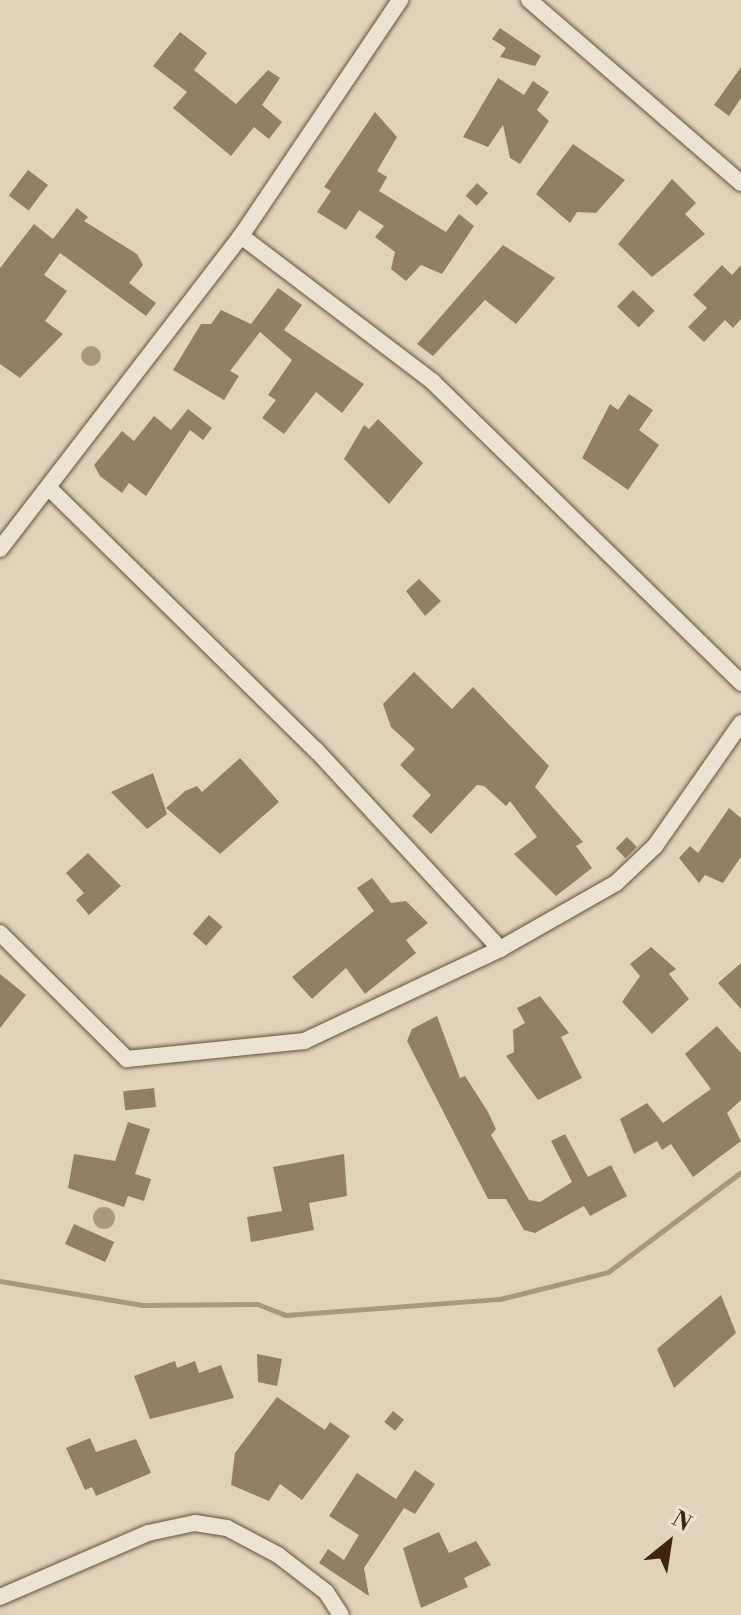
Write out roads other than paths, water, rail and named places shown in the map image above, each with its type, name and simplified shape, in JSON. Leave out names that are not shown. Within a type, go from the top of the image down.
[{"type":"street","points":[[0,549],[241,236],[400,0]]},
{"type":"street","points":[[529,0],[741,183]]},
{"type":"street","points":[[241,236],[433,382],[741,683]]},
{"type":"street","points":[[49,488],[316,750],[500,949]]},
{"type":"street","points":[[0,933],[117,1052],[137,1062],[304,1041],[500,949],[616,883],[655,846],[741,723]]},
{"type":"street","points":[[0,1597],[148,1533],[195,1523],[227,1528],[278,1555],[326,1592],[341,1615]]},
{"type":"waterway","points":[[0,1281],[142,1305],[257,1304],[286,1315],[500,1299],[608,1272],[741,1172]]}]
